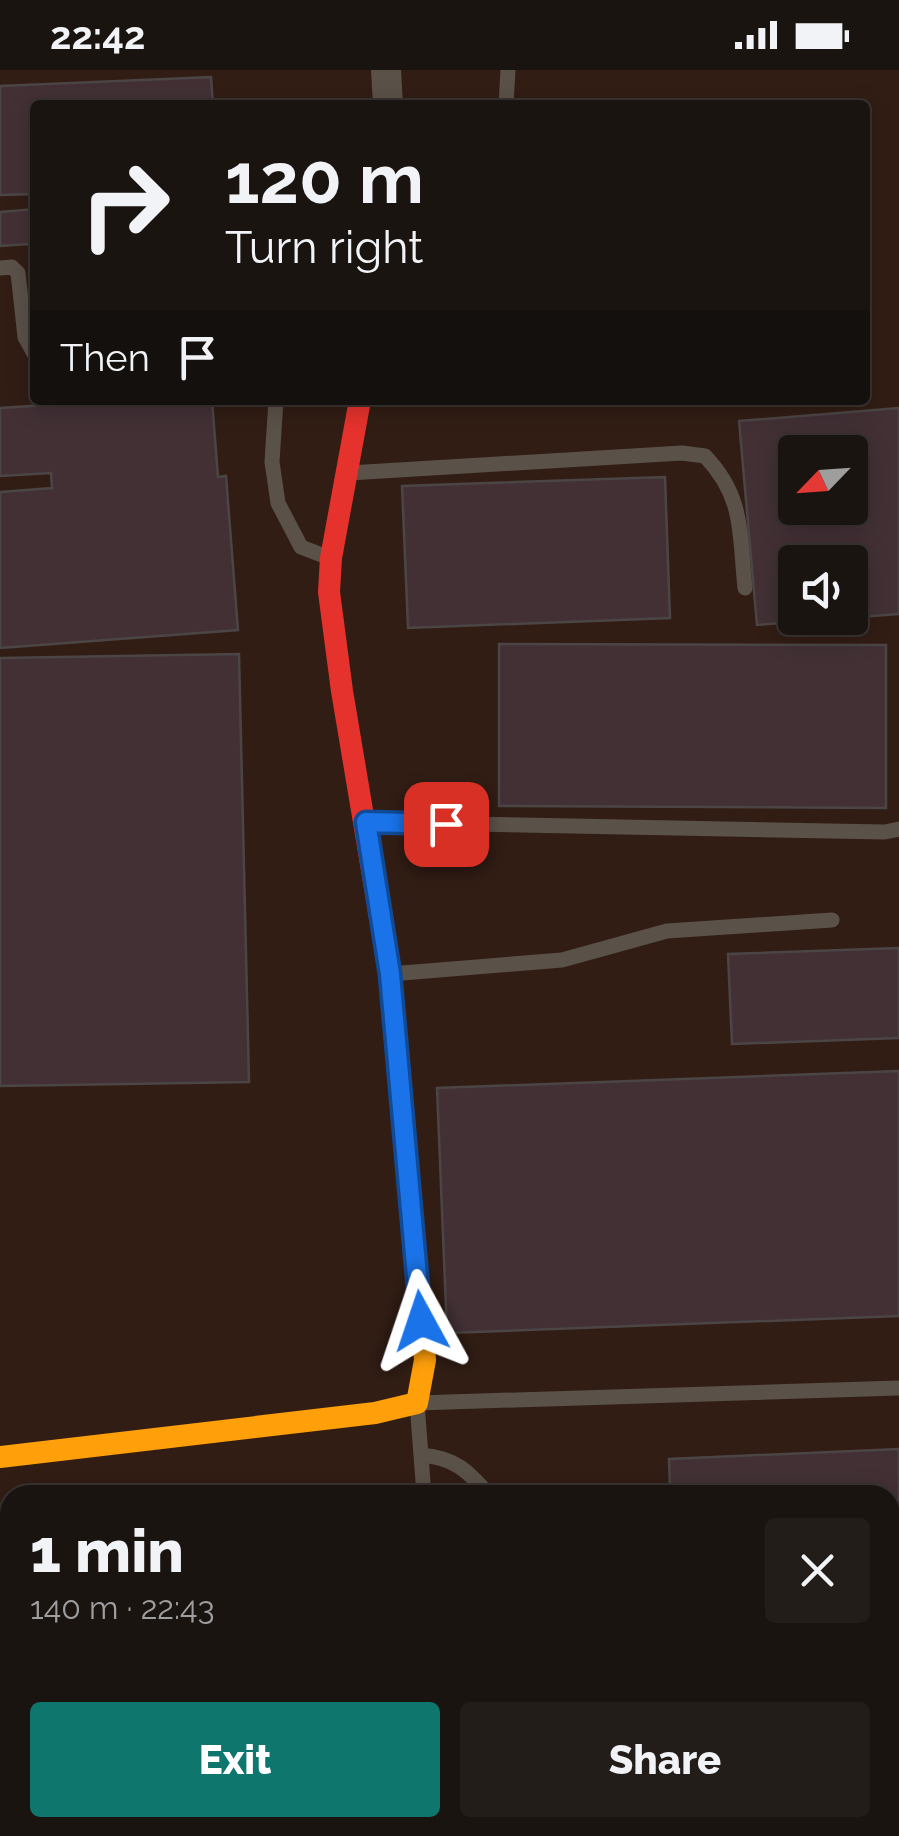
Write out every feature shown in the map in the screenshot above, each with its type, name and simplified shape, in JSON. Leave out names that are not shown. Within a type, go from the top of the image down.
[{"type":"street","points":[[386,70],[388,100]]},
{"type":"street","points":[[0,1457],[417,1404],[425,1360],[390,974],[329,592],[331,558],[359,405]]},
{"type":"lane","points":[[506,100],[508,70]]},
{"type":"lane","points":[[0,268],[12,267],[18,273],[25,337],[30,346]]},
{"type":"lane","points":[[276,405],[272,462],[278,503],[301,547],[331,558]]},
{"type":"lane","points":[[349,473],[682,453],[706,456],[735,498],[745,588]]},
{"type":"lane","points":[[366,822],[885,832],[899,829]]},
{"type":"lane","points":[[390,974],[562,960],[667,931],[832,920]]},
{"type":"lane","points":[[423,1485],[417,1404],[899,1388]]},
{"type":"lane","points":[[422,1456],[443,1457],[464,1466],[480,1485]]},
{"type":"shaded area","points":[[0,70],[899,70],[899,1485],[0,1485]]},
{"type":"building","points":[[211,77],[213,100],[30,100],[30,194],[0,195],[0,86]]},
{"type":"building","points":[[30,209],[30,256],[29,244],[0,246],[0,212]]},
{"type":"building","points":[[212,405],[218,477],[226,476],[238,630],[0,648],[0,492],[52,488],[51,473],[0,476],[0,408]]},
{"type":"building","points":[[899,408],[899,614],[868,617],[868,545],[778,545],[778,623],[757,625],[739,421]]},
{"type":"building","points":[[665,477],[670,618],[408,628],[402,486]]},
{"type":"building","points":[[499,644],[886,645],[886,808],[499,806]]},
{"type":"building","points":[[239,654],[249,1082],[0,1086],[0,658]]},
{"type":"building","points":[[899,948],[899,1038],[732,1044],[728,954]]},
{"type":"building","points":[[899,1071],[899,1316],[447,1333],[437,1088]]},
{"type":"building","points":[[899,1449],[899,1485],[670,1485],[669,1459]]},
{"type":"traffic: slow","points":[[0,1457],[375,1413],[417,1403],[425,1360],[391,983]]},
{"type":"traffic: jam","points":[[359,405],[331,558],[329,592],[391,983]]},
{"type":"route","points":[[421,1321],[390,974],[366,822],[446,824]]}]
